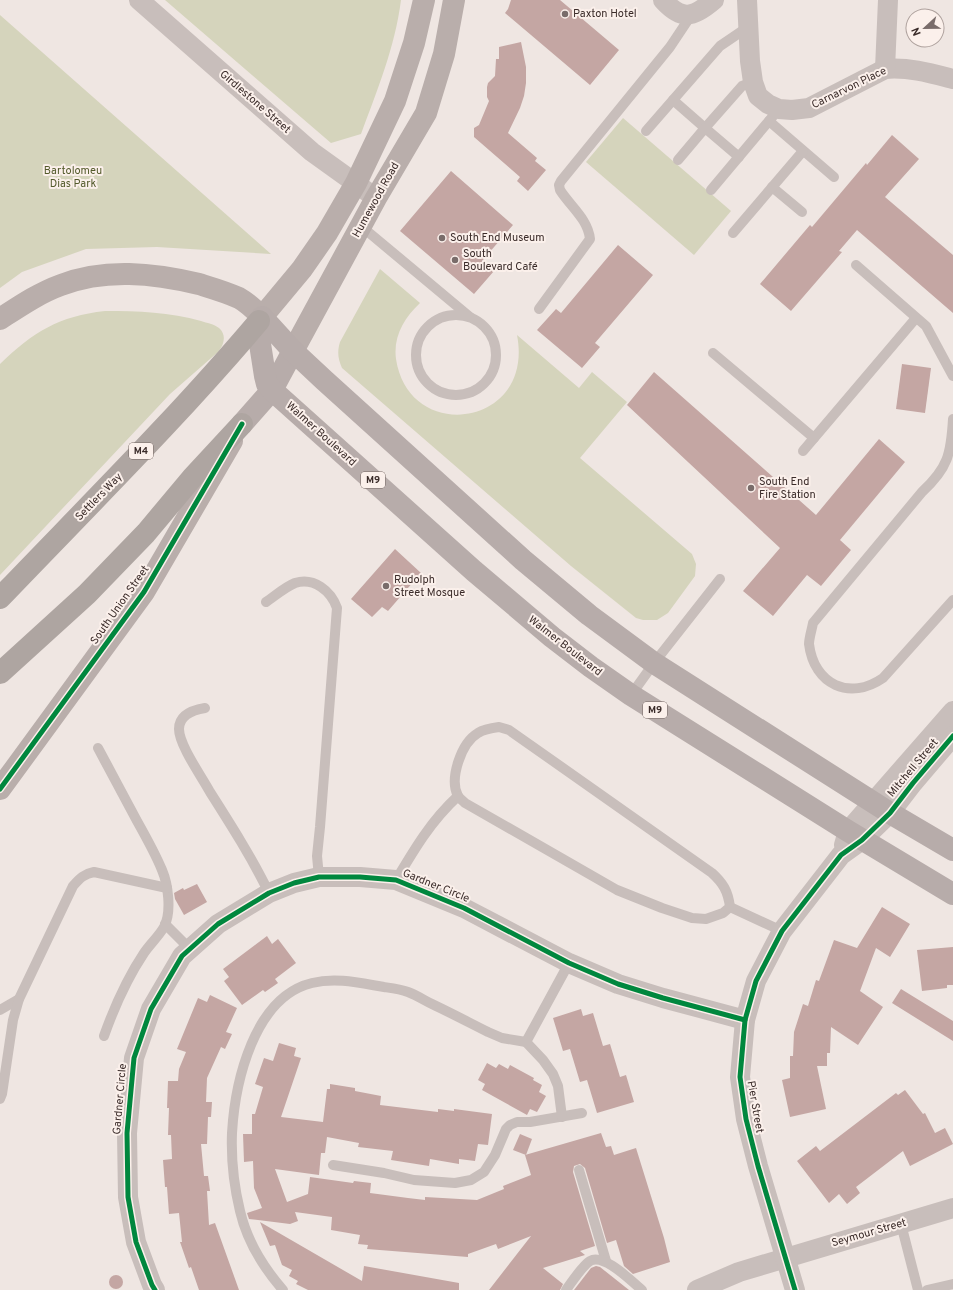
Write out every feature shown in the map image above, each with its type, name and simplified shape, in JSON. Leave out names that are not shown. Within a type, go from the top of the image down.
[{"type":"highway","name":"Settlers Way","points":[[0,598],[106,489],[225,362],[261,319]]},
{"type":"highway","points":[[0,673],[87,594],[146,533],[192,478],[242,424]]},
{"type":"main road","name":"M4","points":[[261,319],[306,263],[327,233],[356,183],[395,101],[414,43],[424,0]]},
{"type":"main road","name":"Humewood Road","points":[[272,390],[376,198],[426,113],[444,54],[454,0]]},
{"type":"main road","points":[[0,319],[42,293],[62,285],[93,276],[134,274],[160,276],[226,292],[239,298],[250,306],[293,351],[523,560],[589,615],[654,663],[881,808],[953,850]]},
{"type":"main road","name":"Walmer Boulevard","points":[[261,319],[258,331],[264,376],[267,384],[272,390],[474,571],[552,637],[631,695],[855,836],[953,894]]},
{"type":"main road","name":"South Union Street","points":[[0,789],[144,592],[242,424],[272,390]]},
{"type":"street","name":"Girdlestone Street","points":[[139,0],[312,152],[376,198]]},
{"type":"street","points":[[663,0],[674,11],[684,14],[692,14],[699,11],[714,0]]},
{"type":"street","points":[[747,0],[752,82],[758,96],[772,111]]},
{"type":"street","points":[[885,69],[888,0]]},
{"type":"street","name":"Carnarvon Place","points":[[772,111],[809,108],[885,69],[900,67],[953,79]]},
{"type":"street","name":"Mitchell Street","points":[[881,808],[896,777],[953,711]]},
{"type":"street","name":"Mitchell Street","points":[[881,808],[913,783],[953,736]]},
{"type":"street","name":"Pier Street","points":[[795,1290],[758,1166],[746,1119],[740,1077],[745,1020],[756,981],[782,931],[855,836],[881,808]]},
{"type":"street","name":"Gardner Circle","points":[[155,1290],[136,1242],[128,1198],[126,1133],[134,1058],[152,1010],[182,956],[218,924],[269,893],[319,877],[360,877],[396,880],[464,908],[569,963],[618,984],[745,1020]]},
{"type":"street","name":"Seymour Street","points":[[785,1258],[953,1208]]},
{"type":"street","points":[[697,1290],[738,1272],[785,1258]]},
{"type":"lane","points":[[539,309],[590,239],[585,222],[560,190],[559,185],[561,180],[670,47],[692,14]]},
{"type":"lane","points":[[646,131],[720,46],[748,26]]},
{"type":"lane","points":[[678,160],[742,86],[752,82]]},
{"type":"lane","points":[[673,100],[739,156]]},
{"type":"lane","points":[[711,190],[739,156],[772,111],[803,151],[834,177]]},
{"type":"lane","points":[[733,233],[803,151]]},
{"type":"lane","points":[[772,187],[802,212]]},
{"type":"lane","points":[[361,226],[470,317],[487,329],[496,348],[495,369],[483,386],[464,395],[443,393],[426,382],[417,363],[418,342],[430,324],[449,315],[470,317]]},
{"type":"lane","points":[[856,265],[926,326],[953,376]]},
{"type":"lane","points":[[803,451],[916,318]]},
{"type":"lane","points":[[713,353],[814,438]]},
{"type":"lane","points":[[953,420],[951,447],[945,465],[813,623],[809,643],[815,663],[823,677],[839,687],[857,689],[874,684],[883,678],[953,600]]},
{"type":"lane","points":[[631,695],[654,663],[720,579]]},
{"type":"lane","points":[[266,602],[294,584],[303,582],[320,586],[330,593],[336,608],[317,856],[319,877]]},
{"type":"lane","points":[[205,708],[189,712],[184,717],[179,731],[181,738],[192,761],[269,893]]},
{"type":"lane","points":[[499,727],[509,730],[712,873],[726,889],[730,907],[714,917],[706,919],[692,918],[618,890],[465,803],[458,796],[455,777],[459,758],[476,734],[487,729],[499,727]]},
{"type":"lane","points":[[98,748],[149,842],[162,870],[167,888],[168,904],[168,917],[165,924],[144,952],[130,976],[116,1002],[104,1036]]},
{"type":"lane","points":[[396,880],[426,831],[444,809],[458,796]]},
{"type":"lane","points":[[0,1099],[13,1020],[18,999],[74,886],[81,877],[87,873],[94,872],[167,888]]},
{"type":"lane","points":[[730,907],[782,931]]},
{"type":"lane","points":[[165,924],[190,949]]},
{"type":"lane","points":[[526,1042],[569,963]]},
{"type":"lane","points":[[283,1290],[268,1272],[254,1249],[240,1212],[234,1176],[232,1134],[243,1066],[258,1031],[276,1003],[293,991],[310,983],[329,980],[352,981],[407,991],[502,1038],[526,1042],[543,1060],[553,1074],[558,1086],[562,1117]]},
{"type":"lane","points":[[0,1010],[18,999]]},
{"type":"lane","points":[[334,1165],[384,1173],[414,1180],[455,1183],[471,1180],[484,1172],[495,1155],[506,1130],[510,1125],[517,1122],[530,1122],[582,1113]]},
{"type":"lane","points":[[579,1170],[606,1261]]},
{"type":"lane","points":[[901,1224],[918,1290]]},
{"type":"lane","points":[[566,1290],[589,1262],[596,1259],[606,1261],[642,1290]]},
{"type":"lane","points":[[927,1290],[953,1284]]},
{"type":"green space","points":[[165,0],[401,0],[390,52],[361,134],[331,143]]},
{"type":"green space","name":"Bartolomeu Dias Park","points":[[0,15],[271,254],[157,247],[86,249],[22,272],[0,288]]},
{"type":"green space","points":[[623,118],[731,211],[694,255],[586,162]]},
{"type":"green space","points":[[380,269],[420,303],[409,315],[401,328],[396,343],[396,359],[406,386],[423,404],[445,413],[468,414],[490,406],[508,390],[518,366],[517,335],[579,388],[592,372],[627,402],[580,458],[692,554],[696,564],[695,576],[668,613],[657,620],[643,620],[636,618],[571,566],[342,368],[338,355],[340,342]]},
{"type":"green space","points":[[105,311],[154,313],[189,318],[219,328],[222,331],[224,340],[218,352],[170,394],[0,575],[0,364],[24,343],[48,327],[74,317]]},
{"type":"building","points":[[511,0],[560,0],[619,50],[590,85],[505,13]]},
{"type":"building","points":[[521,42],[526,67],[526,83],[520,108],[508,133],[537,158],[535,161],[546,170],[528,191],[517,181],[520,177],[474,137],[474,128],[479,125],[489,101],[487,97],[487,87],[488,83],[495,76],[496,59],[499,59],[499,47]]},
{"type":"building","points":[[892,135],[919,159],[885,197],[953,255],[953,313],[857,230],[839,251],[842,252],[791,311],[760,284],[810,225],[812,227],[866,163],[867,165]]},
{"type":"building","points":[[451,171],[513,225],[482,261],[494,271],[474,294],[400,231]]},
{"type":"building","points":[[618,245],[653,275],[595,343],[600,347],[582,368],[537,330],[556,309],[561,313]]},
{"type":"building","points":[[902,364],[931,368],[925,413],[896,409]]},
{"type":"building","name":"South End Fire Station","points":[[654,372],[816,515],[879,439],[905,462],[840,540],[851,550],[821,586],[807,575],[773,616],[743,591],[780,548],[627,405]]},
{"type":"building","name":"Rudolph Street Mosque","points":[[395,549],[421,573],[388,611],[382,607],[372,617],[351,599]]},
{"type":"building","points":[[197,884],[207,902],[184,915],[175,899],[174,893],[183,888],[184,890]]},
{"type":"building","points":[[882,907],[910,924],[890,957],[876,948],[860,991],[883,1007],[858,1045],[831,1027],[830,1053],[827,1053],[827,1066],[817,1066],[826,1109],[790,1117],[782,1080],[790,1078],[790,1056],[793,1056],[794,1032],[803,1004],[808,1006],[816,980],[819,981],[834,940],[857,948]]},
{"type":"building","points":[[267,936],[272,944],[278,939],[296,963],[275,979],[278,983],[265,992],[263,990],[242,1005],[224,981],[229,977],[223,969]]},
{"type":"building","points":[[953,947],[953,985],[947,985],[947,988],[922,991],[917,950]]},
{"type":"building","points":[[901,989],[953,1021],[953,1041],[892,1003]]},
{"type":"building","points":[[210,995],[237,1008],[226,1032],[232,1034],[225,1049],[221,1047],[207,1078],[206,1102],[212,1102],[211,1117],[208,1117],[207,1144],[201,1144],[204,1176],[208,1176],[210,1191],[207,1191],[209,1225],[215,1223],[239,1290],[199,1290],[191,1267],[189,1268],[180,1242],[182,1242],[179,1213],[169,1214],[167,1187],[165,1187],[163,1160],[172,1159],[171,1135],[168,1135],[168,1081],[178,1081],[179,1069],[186,1052],[177,1049],[198,998],[207,1002]]},
{"type":"building","points":[[581,1009],[583,1016],[593,1013],[603,1046],[610,1044],[620,1077],[626,1075],[634,1102],[597,1113],[587,1080],[580,1082],[570,1049],[563,1051],[553,1018]]},
{"type":"building","points":[[279,1043],[296,1048],[294,1056],[301,1058],[281,1117],[323,1122],[327,1089],[330,1089],[330,1084],[355,1088],[355,1091],[381,1096],[380,1105],[438,1112],[438,1109],[454,1111],[454,1109],[492,1114],[488,1145],[478,1144],[475,1161],[459,1159],[459,1164],[430,1159],[429,1166],[391,1160],[393,1151],[358,1147],[359,1143],[327,1137],[325,1153],[321,1153],[319,1175],[275,1169],[287,1202],[308,1194],[310,1177],[353,1183],[354,1181],[371,1183],[370,1193],[425,1200],[425,1197],[477,1200],[504,1189],[503,1186],[531,1175],[525,1155],[601,1133],[606,1147],[611,1146],[614,1155],[636,1148],[670,1262],[633,1274],[624,1266],[616,1240],[607,1243],[585,1168],[580,1164],[574,1166],[573,1172],[595,1246],[580,1251],[585,1255],[543,1268],[563,1284],[560,1290],[489,1290],[531,1236],[498,1249],[496,1244],[468,1254],[468,1257],[367,1249],[368,1245],[358,1244],[360,1235],[331,1230],[332,1217],[295,1212],[298,1221],[290,1224],[249,1219],[247,1213],[262,1208],[254,1188],[253,1161],[244,1162],[243,1134],[252,1134],[252,1114],[255,1114],[263,1087],[255,1084],[264,1058],[273,1061]]},
{"type":"building","points":[[487,1063],[496,1068],[499,1064],[508,1069],[510,1065],[534,1078],[533,1080],[542,1085],[539,1092],[546,1096],[537,1112],[530,1109],[527,1115],[482,1090],[485,1084],[478,1080]]},
{"type":"building","points":[[905,1090],[923,1114],[925,1113],[935,1133],[945,1128],[953,1144],[910,1166],[903,1151],[856,1187],[860,1193],[847,1204],[839,1194],[829,1203],[797,1161],[816,1146],[820,1151],[896,1093],[898,1095]]},
{"type":"building","points":[[520,1134],[532,1139],[526,1155],[513,1150]]},
{"type":"building","points":[[260,1222],[362,1281],[364,1266],[459,1283],[459,1290],[308,1290],[296,1284],[298,1281],[289,1276],[292,1270],[282,1265],[275,1245],[270,1246]]},
{"type":"building","points":[[596,1266],[600,1267],[629,1290],[574,1290],[591,1268]]},
{"type":"building","points":[[113,1275],[119,1275],[123,1279],[123,1285],[119,1289],[113,1289],[109,1285],[109,1279]]},
{"type":"cycle path","points":[[0,789],[144,592],[242,424]]},
{"type":"cycle path","points":[[795,1290],[758,1166],[746,1119],[740,1077],[745,1020],[756,981],[782,931],[841,855],[862,840],[890,813],[953,736]]},
{"type":"cycle path","points":[[155,1290],[136,1242],[128,1197],[127,1133],[134,1058],[151,1009],[182,956],[218,924],[269,893],[294,883],[319,877],[360,877],[396,880],[464,908],[569,963],[618,984],[745,1020]]},
{"type":"place","name":"Paxton Hotel","points":[[565,14]]},
{"type":"place","name":"South End Museum","points":[[442,238]]},
{"type":"place","name":"South Boulevard Café","points":[[455,260]]},
{"type":"place","name":"South End Fire Station","points":[[751,488]]},
{"type":"place","name":"Rudolph Street Mosque","points":[[386,586]]}]
